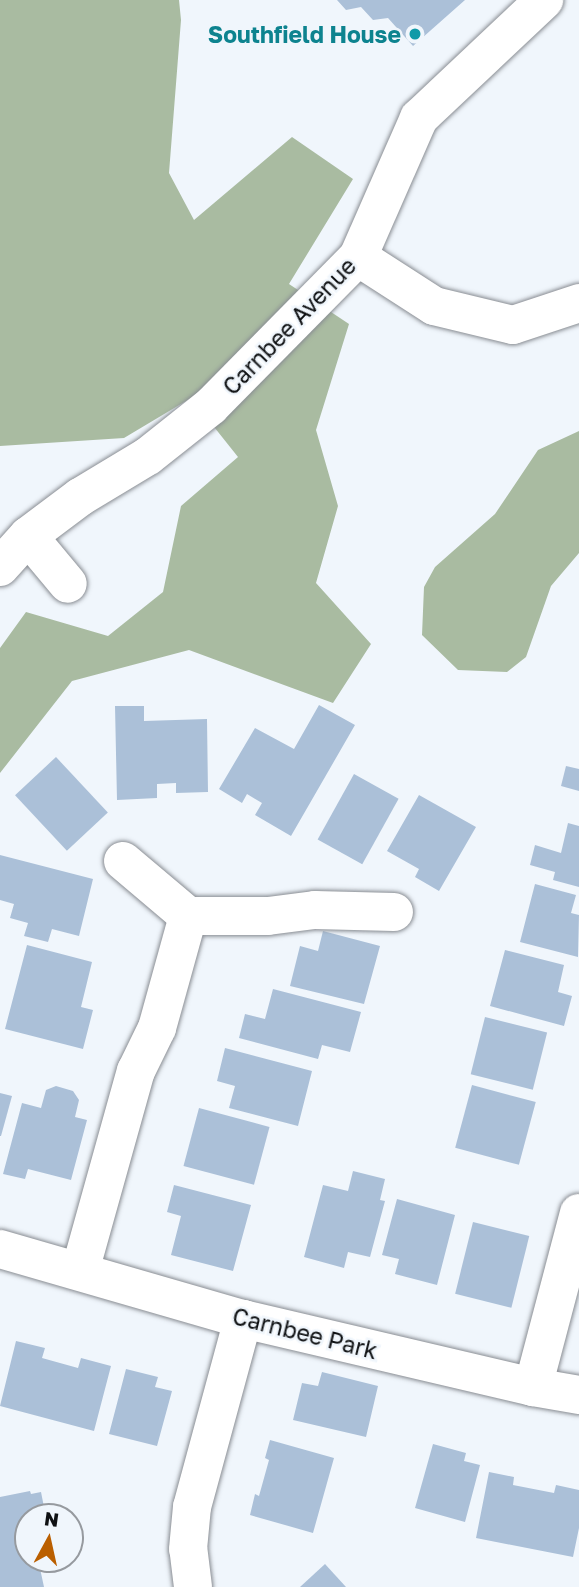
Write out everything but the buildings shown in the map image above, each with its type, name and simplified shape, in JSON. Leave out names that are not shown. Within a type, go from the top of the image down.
[{"type":"street","name":"Carnbee Avenue","points":[[0,567],[28,536],[80,497],[148,456],[211,406],[358,257],[419,118],[544,0]]},
{"type":"street","points":[[358,257],[434,306],[513,325],[579,303]]},
{"type":"street","points":[[28,536],[68,584]]},
{"type":"street","points":[[123,861],[188,916],[268,916],[316,910],[394,912]]},
{"type":"street","points":[[80,1270],[136,1071],[157,1028],[188,916]]},
{"type":"street","points":[[533,1387],[579,1213]]},
{"type":"street","name":"Carnbee Park","points":[[0,1249],[243,1319],[533,1387],[579,1395]]},
{"type":"street","points":[[193,1587],[188,1549],[192,1507],[243,1319]]},
{"type":"green space","points":[[0,0],[179,0],[181,20],[169,173],[194,220],[292,137],[353,179],[289,284],[349,324],[316,430],[338,506],[316,583],[371,644],[333,703],[189,650],[72,681],[0,773],[0,648],[26,612],[108,636],[163,592],[181,506],[238,457],[191,398],[124,438],[0,446]]},
{"type":"green space","points":[[579,431],[579,553],[551,586],[526,657],[507,672],[458,670],[422,635],[424,587],[435,567],[495,514],[538,450]]},
{"type":"place","name":"Southfield House","points":[[415,34]]}]
